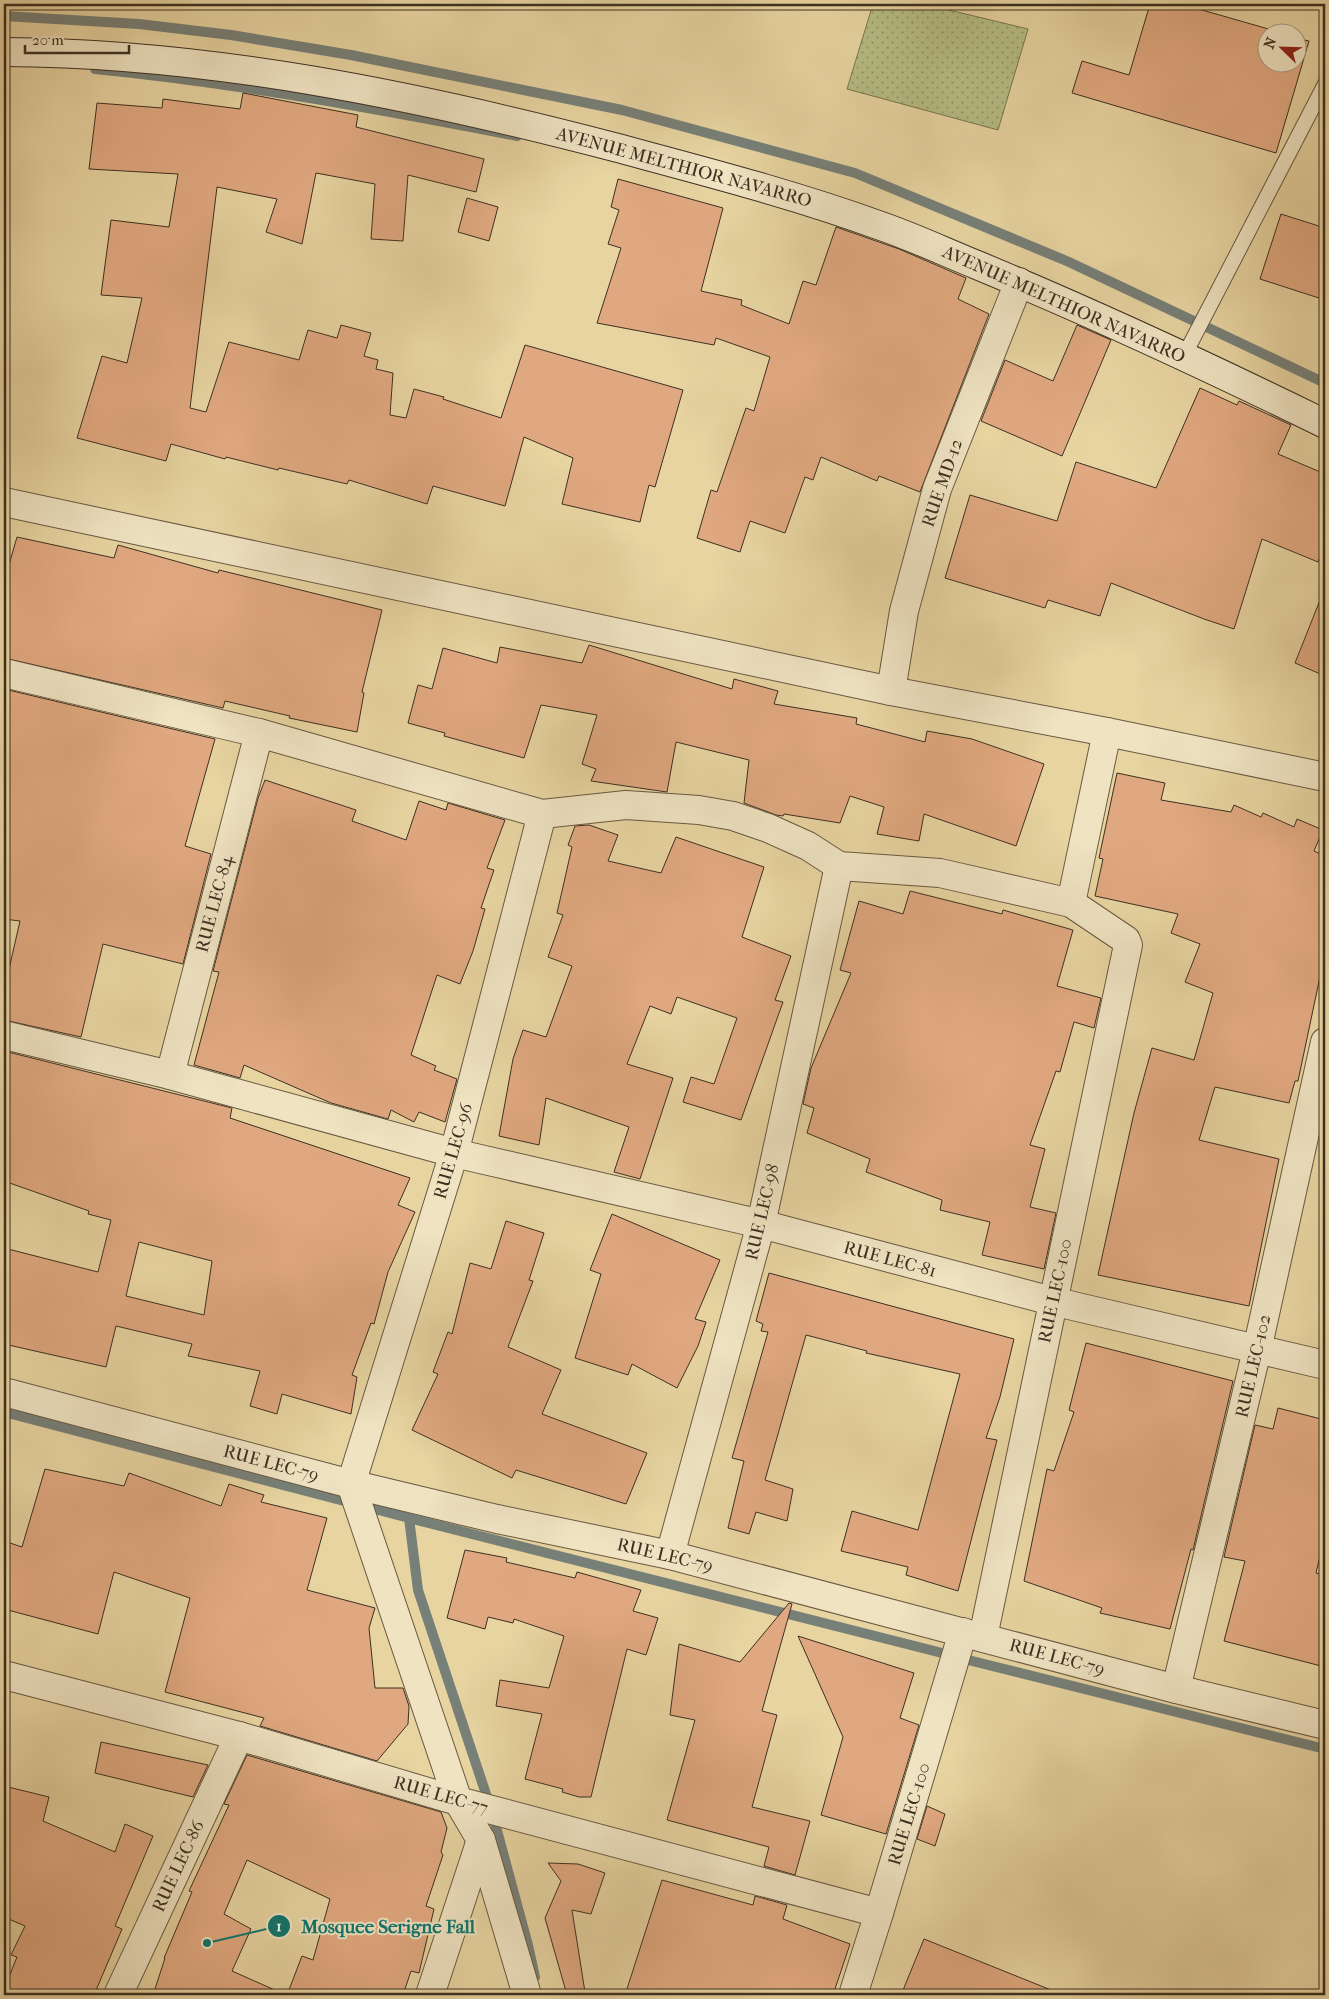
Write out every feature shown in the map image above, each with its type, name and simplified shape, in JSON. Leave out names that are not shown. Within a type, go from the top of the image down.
[{"type":"street","name":"AVENUE MELTHIOR NAVARRO","points":[[4,52],[57,52],[261,72],[378,92],[533,126],[707,172],[815,203],[883,226],[1019,282],[1184,356],[1325,424]]},
{"type":"street","name":"RUE MD-12","points":[[891,691],[904,611],[938,489],[1019,282]]},
{"type":"street","points":[[4,502],[891,691],[1107,732],[1325,778]]},
{"type":"street","points":[[4,673],[259,733],[542,814],[626,805],[699,810],[733,816],[784,835],[839,866],[940,873],[1070,903],[1107,732]]},
{"type":"street","name":"RUE LEC-84","points":[[170,1075],[259,733]]},
{"type":"street","name":"RUE LEC-96","points":[[351,1484],[454,1153],[542,814]]},
{"type":"street","name":"RUE LEC-98","points":[[670,1555],[761,1224],[839,866]]},
{"type":"street","name":"RUE LEC-100","points":[[853,1995],[973,1634],[1052,1302],[1128,945],[1126,940],[1070,903]]},
{"type":"street","name":"RUE LEC-81","points":[[4,1035],[170,1075],[454,1153],[761,1224],[1052,1302],[1325,1365]]},
{"type":"street","name":"RUE LEC-102","points":[[1176,1688],[1258,1350],[1325,1042]]},
{"type":"street","name":"RUE LEC-79","points":[[4,1392],[351,1484],[497,1519],[670,1555],[1176,1688],[1325,1725]]},
{"type":"street","points":[[351,1484],[458,1801],[481,1840],[528,1995]]},
{"type":"street","name":"RUE LEC-77","points":[[4,1675],[239,1736],[458,1801],[879,1913]]},
{"type":"street","name":"RUE LEC-86","points":[[118,1995],[239,1736]]},
{"type":"street","points":[[430,1995],[481,1840]]},
{"type":"lane","points":[[1184,356],[1325,84]]},
{"type":"green space","points":[[873,4],[924,4],[1028,29],[998,130],[847,89]]},
{"type":"building","points":[[1150,4],[1181,4],[1256,25],[1256,72],[1300,72],[1276,153],[1072,93],[1082,61],[1129,75]]},
{"type":"building","points":[[1306,40],[1309,41],[1306,51]]},
{"type":"building","points":[[243,93],[358,115],[356,127],[484,159],[476,192],[408,175],[403,241],[371,239],[375,184],[316,173],[302,244],[266,232],[277,199],[217,187],[190,408],[206,412],[229,342],[299,360],[308,330],[337,338],[341,325],[371,333],[364,356],[378,360],[376,369],[393,373],[390,415],[406,418],[414,389],[444,397],[443,399],[501,418],[525,345],[683,390],[655,487],[649,485],[640,522],[562,504],[573,458],[524,437],[505,506],[433,486],[427,504],[349,480],[347,484],[226,457],[225,459],[171,444],[166,461],[77,438],[102,356],[127,363],[142,298],[101,295],[111,220],[169,227],[178,174],[89,169],[97,103],[162,108],[163,99],[240,109]]},
{"type":"building","points":[[618,179],[723,208],[701,291],[742,300],[741,305],[789,324],[803,281],[816,285],[836,227],[899,249],[966,278],[958,299],[989,314],[920,492],[879,476],[877,481],[821,457],[813,480],[805,477],[785,533],[750,521],[740,552],[697,538],[711,490],[717,492],[746,408],[754,411],[770,357],[716,338],[714,345],[597,323],[621,248],[608,244],[619,210],[611,207]]},
{"type":"building","points":[[467,198],[498,207],[489,241],[458,232]]},
{"type":"building","points":[[1281,214],[1325,228],[1325,300],[1260,279]]},
{"type":"building","points":[[1077,325],[1111,340],[1062,456],[981,421],[1005,360],[1053,381]]},
{"type":"building","points":[[1200,388],[1237,405],[1239,401],[1291,425],[1278,454],[1325,474],[1325,545],[1318,562],[1262,539],[1234,629],[1111,583],[1100,616],[1048,600],[1045,608],[945,578],[970,495],[1057,521],[1076,462],[1156,488]]},
{"type":"building","points":[[17,537],[114,558],[118,545],[218,573],[219,570],[382,610],[362,692],[364,693],[357,732],[289,718],[290,716],[225,701],[223,708],[4,658],[4,582]]},
{"type":"building","points":[[1325,591],[1325,676],[1295,663]]},
{"type":"building","points":[[589,645],[732,689],[734,679],[778,691],[774,704],[857,718],[856,724],[925,742],[927,731],[972,739],[1044,764],[1016,846],[924,814],[919,841],[877,834],[884,807],[850,796],[840,823],[784,814],[783,816],[776,815],[744,803],[749,760],[676,742],[667,792],[591,781],[596,769],[582,764],[597,715],[541,705],[524,758],[444,736],[445,733],[408,723],[418,685],[432,689],[443,648],[497,663],[500,647],[582,663]]},
{"type":"building","points":[[4,689],[215,739],[185,846],[211,854],[183,964],[103,944],[81,1037],[4,1020],[4,991],[20,921],[4,919]]},
{"type":"building","points":[[1117,773],[1165,783],[1161,800],[1231,812],[1234,805],[1261,817],[1263,813],[1294,827],[1297,819],[1323,830],[1314,851],[1325,856],[1325,953],[1298,1081],[1295,1081],[1289,1103],[1215,1087],[1199,1140],[1279,1159],[1249,1306],[1098,1275],[1134,1113],[1152,1048],[1194,1060],[1213,993],[1185,982],[1200,944],[1171,933],[1178,914],[1095,896],[1103,859],[1099,858]]},
{"type":"building","points":[[265,780],[356,810],[352,821],[406,840],[419,801],[446,810],[448,803],[505,820],[487,868],[494,870],[481,908],[485,909],[473,951],[460,984],[437,975],[411,1055],[436,1066],[434,1070],[457,1079],[445,1122],[419,1112],[414,1122],[391,1110],[388,1119],[331,1103],[244,1065],[240,1078],[194,1065],[219,972],[213,971],[258,798]]},
{"type":"building","points":[[589,825],[618,835],[608,861],[661,873],[676,837],[764,867],[742,937],[791,956],[775,1000],[783,1002],[741,1120],[683,1102],[691,1077],[714,1084],[737,1018],[677,997],[671,1014],[650,1006],[627,1064],[673,1078],[640,1179],[614,1172],[629,1127],[546,1098],[539,1145],[499,1136],[513,1059],[523,1030],[546,1037],[572,966],[548,957],[563,915],[557,913],[572,847],[568,845],[575,826]]},
{"type":"building","points":[[910,891],[1002,914],[1003,910],[1073,930],[1057,986],[1101,998],[1094,1028],[1074,1022],[1060,1072],[1056,1071],[1030,1145],[1045,1149],[1030,1207],[1056,1213],[1044,1269],[982,1255],[990,1222],[940,1210],[942,1200],[866,1172],[870,1159],[807,1133],[814,1108],[803,1104],[811,1068],[851,973],[840,970],[859,901],[903,914]]},
{"type":"building","points":[[4,1051],[232,1108],[230,1118],[410,1178],[398,1205],[415,1212],[388,1272],[374,1324],[371,1323],[352,1375],[357,1377],[351,1414],[282,1394],[277,1414],[250,1406],[260,1371],[188,1356],[192,1344],[116,1326],[106,1367],[4,1344],[4,1248],[98,1272],[111,1220],[88,1214],[89,1211],[4,1181]],"holes":[[[139,1242],[212,1261],[204,1315],[126,1296]]]},
{"type":"building","points":[[612,1214],[720,1260],[695,1319],[706,1322],[698,1346],[677,1388],[632,1364],[628,1375],[575,1358],[601,1274],[590,1270]]},
{"type":"building","points":[[506,1221],[544,1233],[529,1280],[533,1281],[508,1347],[561,1370],[542,1414],[647,1453],[626,1504],[516,1470],[512,1478],[412,1430],[438,1374],[433,1372],[448,1332],[452,1334],[470,1263],[491,1269]]},
{"type":"building","points":[[769,1273],[1014,1339],[1000,1397],[986,1438],[997,1440],[958,1591],[906,1575],[908,1567],[841,1551],[852,1511],[918,1530],[960,1374],[866,1353],[867,1351],[806,1335],[765,1480],[793,1489],[787,1521],[756,1512],[749,1534],[728,1528],[744,1461],[732,1458],[768,1332],[761,1331],[763,1324],[756,1321]]},
{"type":"building","points":[[1086,1343],[1233,1381],[1193,1550],[1191,1549],[1170,1629],[1100,1613],[1102,1608],[1024,1581],[1047,1469],[1054,1471],[1074,1412],[1069,1410]]},
{"type":"building","points":[[1278,1408],[1325,1420],[1325,1535],[1316,1573],[1325,1575],[1325,1667],[1224,1641],[1245,1561],[1224,1557],[1255,1425],[1273,1429]]},
{"type":"building","points":[[45,1469],[124,1486],[129,1473],[221,1506],[229,1484],[264,1495],[261,1502],[327,1518],[307,1590],[375,1608],[369,1628],[375,1688],[403,1688],[409,1706],[408,1724],[377,1761],[260,1726],[264,1718],[165,1692],[190,1598],[114,1572],[98,1634],[4,1609],[4,1541],[22,1547]]},
{"type":"building","points":[[465,1550],[507,1558],[506,1562],[575,1578],[577,1572],[641,1590],[633,1611],[658,1618],[646,1655],[627,1649],[591,1797],[579,1797],[562,1792],[563,1789],[525,1779],[542,1714],[496,1706],[500,1680],[549,1688],[564,1636],[514,1619],[513,1623],[488,1617],[485,1629],[447,1618]]},
{"type":"building","points":[[789,1603],[792,1604],[762,1711],[777,1715],[752,1807],[810,1821],[795,1875],[764,1866],[769,1847],[667,1820],[695,1720],[670,1715],[679,1644],[740,1662]]},
{"type":"building","points":[[798,1636],[914,1673],[900,1718],[919,1725],[886,1834],[821,1815],[843,1737]]},
{"type":"building","points":[[101,1742],[208,1765],[193,1797],[95,1773]]},
{"type":"building","points":[[247,1755],[441,1812],[447,1828],[441,1852],[443,1855],[426,1906],[434,1909],[419,1973],[411,1971],[403,1995],[287,1995],[302,1956],[313,1960],[330,1899],[247,1860],[224,1914],[251,1929],[232,1971],[286,1995],[153,1995],[164,1958],[192,1892],[189,1891],[229,1805],[224,1804]]},
{"type":"building","points":[[4,1786],[49,1797],[43,1821],[115,1852],[125,1824],[153,1836],[115,1926],[122,1929],[94,1995],[4,1995],[4,1989],[17,1957],[11,1955],[25,1926],[4,1917]]},
{"type":"building","points":[[927,1806],[945,1814],[935,1846],[917,1839]]},
{"type":"building","points":[[548,1863],[578,1864],[605,1873],[591,1914],[572,1910],[585,1992],[567,1995],[545,1918],[561,1881]]},
{"type":"building","points":[[662,1880],[753,1905],[755,1896],[787,1905],[783,1919],[850,1944],[833,1995],[625,1995]]},
{"type":"building","points":[[924,1939],[1061,1994],[1061,1995],[901,1995]]},
{"type":"waterway","points":[[4,16],[139,24],[231,35],[351,55],[622,110],[855,173],[1069,262],[1325,383]]},
{"type":"waterway","points":[[95,69],[254,89],[517,136]]},
{"type":"waterway","points":[[4,1412],[409,1518]]},
{"type":"waterway","points":[[490,1806],[418,1590],[409,1518],[954,1656]]},
{"type":"waterway","points":[[962,1665],[964,1659],[1325,1749]]},
{"type":"waterway","points":[[492,1812],[535,1977]]},
{"type":"place","name":"Mosquee Serigne Fall","points":[[207,1943]]}]
